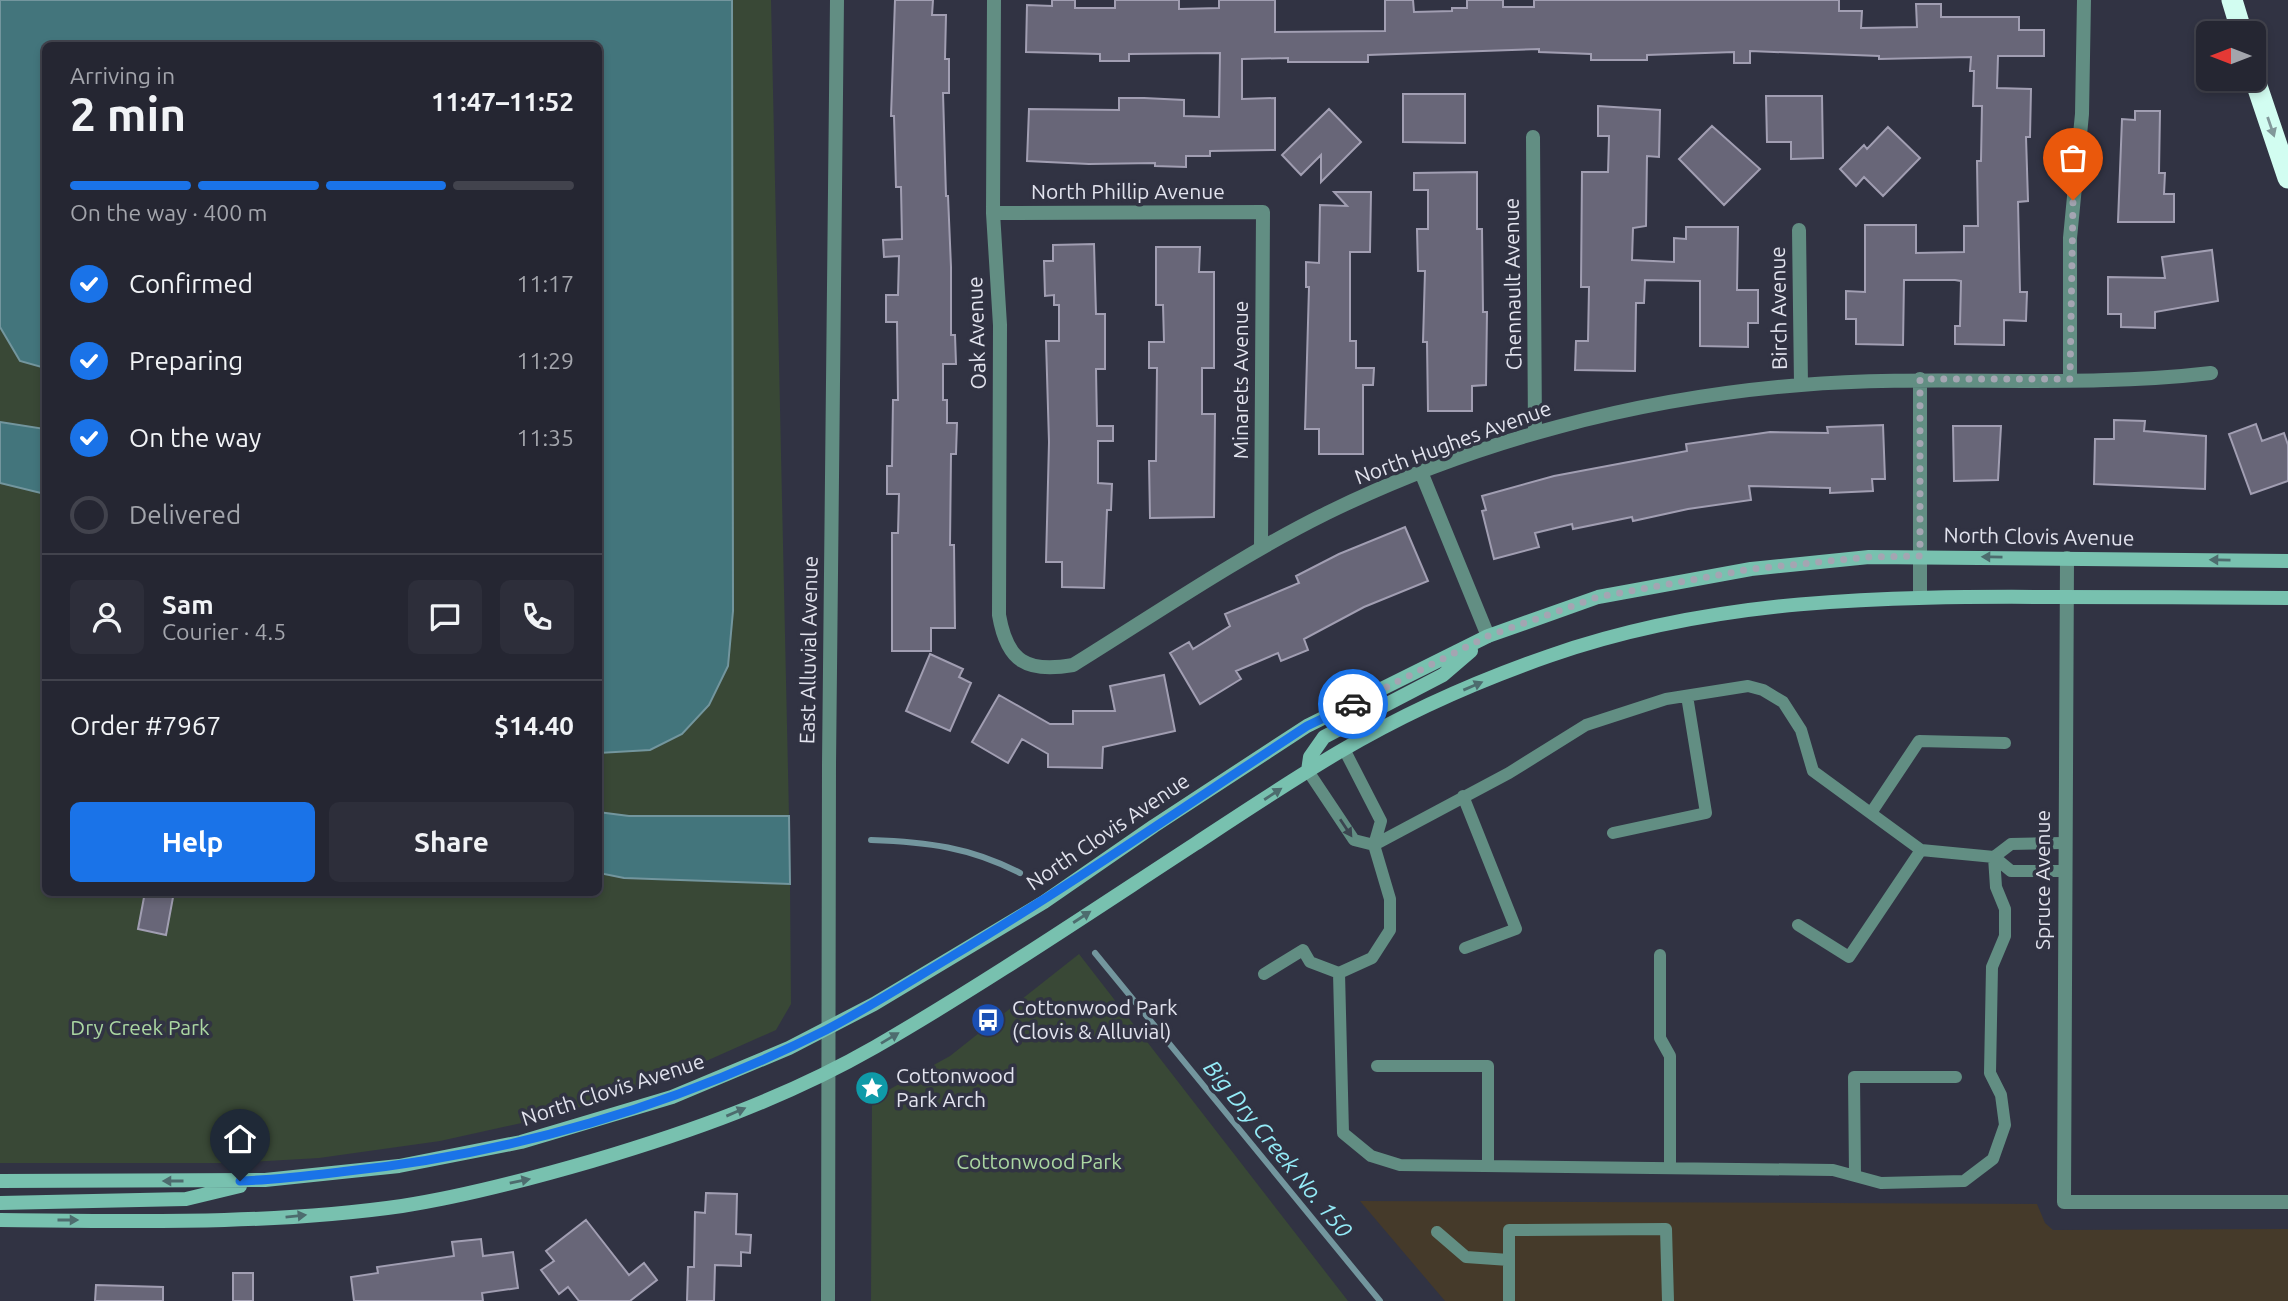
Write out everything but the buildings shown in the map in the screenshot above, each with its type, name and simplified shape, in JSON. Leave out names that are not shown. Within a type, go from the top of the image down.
[{"type":"highway","points":[[2232,0],[2238,21]]},
{"type":"highway","points":[[2259,91],[2288,178]]},
{"type":"main road","name":"North Clovis Avenue","points":[[0,1181],[265,1180],[399,1166],[521,1142],[672,1097],[830,1028],[1044,902],[1307,726],[1488,636],[1598,597],[1675,581],[1812,562],[1920,556],[2288,561]]},
{"type":"main road","points":[[0,1220],[184,1221],[283,1217],[404,1205],[528,1180],[683,1134],[830,1071],[869,1050],[995,974],[1344,749],[1462,691],[1549,656],[1614,635],[1755,607],[1920,596],[2288,598]]},
{"type":"main road","points":[[1308,771],[1310,757],[1324,737],[1443,675],[1488,636]]},
{"type":"main road","points":[[0,1203],[186,1199],[265,1180]]},
{"type":"street","name":"East Alluvial Avenue","points":[[828,1301],[829,765],[837,0]]},
{"type":"street","name":"Oak Avenue","points":[[994,0],[993,213],[1000,325],[999,615],[1007,646],[1018,659]]},
{"type":"street","points":[[2070,379],[2070,238],[2082,114],[2084,0]]},
{"type":"street","name":"Chennault Avenue","points":[[1533,137],[1535,432]]},
{"type":"street","name":"North Phillip Avenue","points":[[993,213],[1263,212]]},
{"type":"street","name":"Minarets Avenue","points":[[1261,547],[1263,212]]},
{"type":"street","name":"Birch Avenue","points":[[1799,230],[1801,385]]},
{"type":"street","name":"North Hughes Avenue","points":[[1018,659],[1034,667],[1073,665],[1261,547],[1327,513],[1421,472],[1535,432],[1711,394],[1801,385],[1920,379],[2164,379],[2211,373]]},
{"type":"street","points":[[1920,379],[1920,596]]},
{"type":"street","points":[[1421,472],[1488,636]]},
{"type":"street","name":"Spruce Avenue","points":[[2067,558],[2064,1202],[2288,1202]]},
{"type":"lane","points":[[1308,771],[1354,840],[1374,845],[1509,773],[1586,726],[1666,699],[1748,686],[1763,690],[1783,702],[1801,730],[1812,771],[1921,850],[1994,857],[2011,871],[2064,871]]},
{"type":"lane","points":[[1614,833],[1706,813],[1687,695]]},
{"type":"lane","points":[[1871,813],[1919,741],[2005,743]]},
{"type":"lane","points":[[1264,974],[1303,950],[1310,962],[1339,973],[1372,958],[1390,930],[1390,899],[1374,845],[1381,821],[1344,749]]},
{"type":"lane","points":[[1463,796],[1516,929],[1465,948]]},
{"type":"lane","points":[[1994,857],[2011,844],[2064,843]]},
{"type":"lane","points":[[1798,925],[1850,957],[1921,850]]},
{"type":"lane","points":[[1339,973],[1343,1133],[1371,1156],[1399,1165],[1833,1170],[1881,1183],[1964,1181],[1993,1159],[2005,1125],[2001,1095],[1990,1073],[1992,967],[2005,936],[2005,909],[1996,887],[1994,857]]},
{"type":"lane","points":[[1660,955],[1660,1038],[1671,1056],[1671,1168]]},
{"type":"lane","points":[[1377,1066],[1488,1066],[1488,1166]]},
{"type":"lane","points":[[1855,1176],[1854,1077],[1956,1077]]},
{"type":"lane","points":[[1509,1301],[1509,1230],[1666,1229],[1668,1301]]},
{"type":"lane","points":[[1437,1232],[1466,1257],[1509,1260]]},
{"type":"shaded area","points":[[0,0],[732,0],[733,611],[728,666],[709,705],[682,734],[650,750],[602,753],[602,42],[42,42],[42,367],[20,361],[0,327]]},
{"type":"shaded area","points":[[0,422],[42,429],[42,493],[0,483]]},
{"type":"shaded area","points":[[602,813],[629,816],[789,816],[790,884],[624,878],[602,874]]},
{"type":"shaded area","points":[[1360,1201],[2037,1204],[2045,1223],[2053,1230],[2288,1229],[2288,1301],[1445,1301]]},
{"type":"green space","points":[[0,0],[771,0],[789,816],[629,816],[602,812],[602,42],[42,42],[42,429],[0,422]]},
{"type":"green space","name":"Dry Creek Park","points":[[0,483],[42,493],[42,896],[602,896],[602,874],[624,878],[790,884],[791,1004],[776,1030],[695,1066],[558,1115],[440,1141],[319,1158],[232,1163],[0,1163]]},
{"type":"green space","name":"Cottonwood Park","points":[[1079,954],[1348,1301],[871,1301],[872,1099],[950,1056]]},
{"type":"waterway","name":"Big Dry Creek No. 150","points":[[871,840],[911,842],[948,848],[984,857],[1020,873]]},
{"type":"waterway","name":"Big Dry Creek No. 150","points":[[1095,953],[1380,1301]]},
{"type":"way so far","points":[[1353,704],[1488,636],[1598,597],[1751,569],[1869,557],[1920,556],[1920,379],[2070,379],[2070,238],[2073,200]]},
{"type":"place","name":"Cottonwood Park (Clovis & Alluvial)","points":[[988,1020]]},
{"type":"place","name":"Cottonwood Park Arch","points":[[872,1088]]},
{"type":"route","points":[[240,1181],[399,1166],[521,1142],[672,1097],[789,1048],[874,1003],[1044,902],[1307,726],[1353,704]]}]
